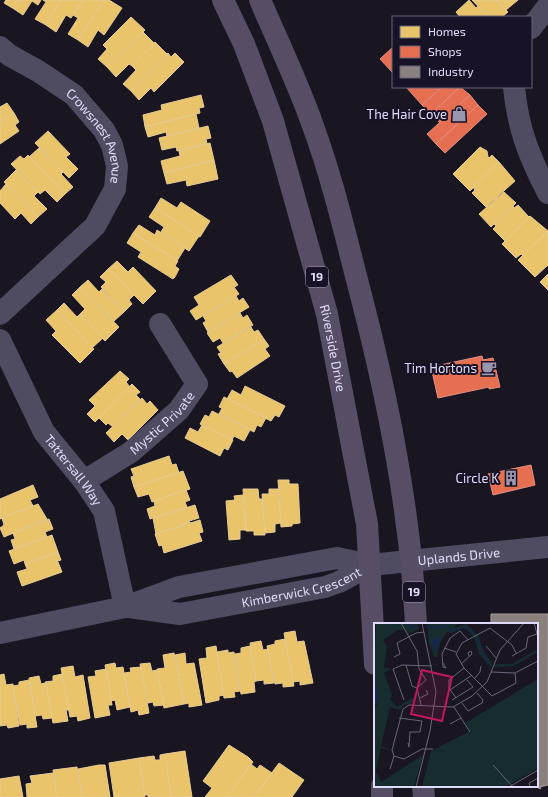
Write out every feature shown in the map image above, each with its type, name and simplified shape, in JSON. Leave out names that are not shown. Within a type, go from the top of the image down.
[{"type":"main road","name":"Riverside Drive","points":[[223,0],[244,44],[273,121],[328,314],[367,524],[374,644]]},
{"type":"main road","name":"19","points":[[260,0],[299,90],[329,174],[374,341],[394,437],[407,520],[416,623]]},
{"type":"main road","points":[[423,787],[424,797]]},
{"type":"street","points":[[532,27],[548,6]]},
{"type":"street","name":"Crowsnest Avenue","points":[[0,47],[9,55],[38,71],[74,95],[104,130],[112,145],[117,166],[115,188],[95,226],[0,314]]},
{"type":"street","points":[[514,88],[516,111],[529,156],[548,193]]},
{"type":"street","name":"Mystic Private","points":[[84,481],[131,452],[178,410],[197,384],[160,324]]},
{"type":"street","name":"Tattersall Way","points":[[0,340],[44,432],[84,481],[104,511],[125,607]]},
{"type":"street","name":"Uplands Drive","points":[[370,565],[548,547]]},
{"type":"street","name":"Kimberwick Crescent","points":[[0,633],[125,607],[179,587],[337,558],[370,565]]},
{"type":"building: Homes","points":[[6,0],[20,0],[14,9],[4,3]]},
{"type":"building: Homes","points":[[20,0],[41,0],[38,5],[32,1],[23,15],[14,9]]},
{"type":"building: Homes","points":[[43,0],[61,0],[46,25],[35,19],[46,2]]},
{"type":"building: Homes","points":[[61,0],[83,0],[71,18],[66,15],[56,32],[46,25]]},
{"type":"building: Homes","points":[[83,0],[104,0],[78,40],[68,34],[78,18],[73,15]]},
{"type":"building: Homes","points":[[104,0],[109,0],[122,8],[104,35],[98,30],[88,47],[78,40]]},
{"type":"building: Homes","points":[[469,0],[476,8],[478,6],[487,16],[459,16],[456,12]]},
{"type":"building: Homes","points":[[472,0],[496,0],[508,12],[503,16],[487,16]]},
{"type":"building: Homes","points":[[496,0],[518,0],[506,10]]},
{"type":"building: Homes","points":[[131,17],[145,30],[107,67],[98,59],[107,49],[103,45]]},
{"type":"building: Homes","points":[[143,32],[155,44],[132,66],[129,64],[116,77],[107,67]]},
{"type":"building: Homes","points":[[155,42],[167,54],[131,91],[123,84],[136,70],[132,66]]},
{"type":"building: Homes","points":[[168,53],[171,57],[175,53],[184,62],[154,92],[151,88],[139,100],[131,91]]},
{"type":"building: Homes","points":[[201,95],[204,107],[199,108],[200,113],[145,127],[143,115],[162,110],[161,105]]},
{"type":"building: Homes","points":[[7,103],[14,113],[0,122],[0,107]]},
{"type":"building: Homes","points":[[14,113],[19,122],[15,125],[19,131],[0,144],[0,122]]},
{"type":"building: Homes","points":[[196,114],[199,128],[167,136],[166,132],[148,137],[145,127]]},
{"type":"building: Homes","points":[[208,126],[211,138],[206,139],[207,144],[177,151],[176,147],[162,150],[159,138]]},
{"type":"building: Homes","points":[[48,131],[70,154],[66,157],[78,169],[69,178],[35,143]]},
{"type":"building: Homes","points":[[210,143],[214,160],[164,173],[161,161],[180,156],[179,151]]},
{"type":"building: Homes","points":[[480,147],[487,151],[489,158],[492,155],[499,162],[470,191],[453,174]]},
{"type":"building: Homes","points":[[39,148],[63,172],[61,174],[73,187],[65,194],[29,157]]},
{"type":"building: Homes","points":[[28,155],[65,194],[57,202],[45,190],[40,194],[11,164],[20,156],[24,159]]},
{"type":"building: Homes","points":[[214,160],[218,179],[187,186],[186,180],[167,184],[164,173]]},
{"type":"building: Homes","points":[[499,162],[515,181],[486,207],[472,193],[475,190],[473,187]]},
{"type":"building: Homes","points":[[16,170],[38,192],[34,196],[47,209],[38,217],[4,182]]},
{"type":"building: Homes","points":[[6,184],[38,217],[31,224],[21,213],[15,219],[0,203],[0,191]]},
{"type":"building: Homes","points":[[504,192],[516,203],[491,227],[479,214]]},
{"type":"building: Homes","points":[[161,198],[177,208],[181,202],[210,221],[200,237],[155,208]]},
{"type":"building: Homes","points":[[518,205],[529,217],[505,241],[493,229],[496,226],[494,224],[513,206],[514,208]]},
{"type":"building: Homes","points":[[155,208],[199,236],[189,251],[161,232],[164,227],[149,217]]},
{"type":"building: Homes","points":[[530,216],[548,231],[523,256],[521,254],[516,258],[502,244]]},
{"type":"building: Homes","points":[[139,225],[155,235],[157,230],[185,248],[177,261],[133,233]]},
{"type":"building: Homes","points":[[548,231],[548,265],[535,277],[518,260]]},
{"type":"building: Homes","points":[[133,233],[178,261],[175,266],[179,269],[173,279],[138,257],[141,252],[127,243]]},
{"type":"building: Homes","points":[[117,261],[128,272],[133,267],[156,291],[143,304],[108,269]]},
{"type":"building: Homes","points":[[108,269],[134,295],[129,300],[132,304],[124,312],[101,287],[106,282],[100,277]]},
{"type":"building: Homes","points":[[548,274],[548,290],[540,282]]},
{"type":"building: Homes","points":[[231,275],[238,285],[234,287],[239,294],[196,320],[190,311],[199,305],[194,297]]},
{"type":"building: Homes","points":[[88,280],[99,292],[102,289],[124,312],[114,321],[80,287]]},
{"type":"building: Homes","points":[[80,287],[119,327],[105,341],[80,314],[85,309],[72,295]]},
{"type":"building: Homes","points":[[236,296],[239,301],[243,298],[249,307],[208,332],[203,323],[206,321],[203,316]]},
{"type":"building: Homes","points":[[64,303],[77,317],[80,314],[103,338],[92,348],[57,310]]},
{"type":"building: Homes","points":[[57,310],[94,349],[80,363],[52,335],[56,331],[46,320]]},
{"type":"building: Homes","points":[[240,313],[243,318],[247,315],[253,325],[223,343],[220,338],[213,342],[207,333]]},
{"type":"building: Homes","points":[[251,327],[254,332],[258,330],[264,339],[224,364],[218,354],[221,353],[217,347]]},
{"type":"building: Homes","points":[[264,339],[269,346],[265,349],[270,356],[237,378],[224,364]]},
{"type":"building: Homes","points":[[120,371],[129,379],[126,382],[130,387],[95,422],[87,414],[95,406],[89,400]]},
{"type":"building: Homes","points":[[132,384],[140,392],[136,395],[140,399],[113,427],[108,423],[106,425],[99,418]]},
{"type":"building: Homes","points":[[245,386],[285,406],[279,417],[275,415],[271,421],[227,399],[232,390],[241,395]]},
{"type":"building: Homes","points":[[224,397],[266,418],[261,427],[257,425],[254,432],[219,414],[222,408],[219,407]]},
{"type":"building: Homes","points":[[142,398],[147,404],[150,401],[158,410],[128,440],[122,434],[114,442],[106,433]]},
{"type":"building: Homes","points":[[212,411],[250,430],[244,441],[234,436],[232,440],[200,424],[205,415],[209,417]]},
{"type":"building: Homes","points":[[202,425],[233,440],[228,450],[224,448],[220,456],[185,438],[190,428],[198,432]]},
{"type":"building: Homes","points":[[169,456],[172,465],[176,464],[179,473],[134,487],[131,477],[134,476],[131,469]]},
{"type":"building: Homes","points":[[183,471],[190,489],[152,502],[149,494],[138,497],[134,487]]},
{"type":"building: Homes","points":[[278,480],[289,480],[289,484],[298,484],[300,523],[292,524],[292,526],[281,527]]},
{"type":"building: Homes","points":[[33,485],[38,497],[30,500],[33,506],[0,519],[0,499]]},
{"type":"building: Homes","points":[[243,489],[258,489],[259,499],[262,499],[265,535],[254,535],[254,531],[246,531]]},
{"type":"building: Homes","points":[[269,489],[278,489],[281,523],[275,524],[275,532],[265,533],[262,494],[269,494]]},
{"type":"building: Homes","points":[[186,490],[190,500],[185,502],[187,507],[150,519],[147,509],[155,506],[154,501]]},
{"type":"building: Homes","points":[[243,495],[246,530],[240,530],[240,539],[229,540],[226,501],[235,500],[234,496]]},
{"type":"building: Homes","points":[[38,504],[47,519],[4,537],[0,528],[4,525],[2,518]]},
{"type":"building: Homes","points":[[195,505],[199,518],[189,521],[190,523],[156,534],[153,518]]},
{"type":"building: Homes","points":[[49,519],[53,529],[45,532],[47,537],[14,549],[11,540],[15,539],[13,533]]},
{"type":"building: Homes","points":[[200,520],[203,532],[199,533],[202,541],[164,553],[162,545],[159,546],[155,534]]},
{"type":"building: Homes","points":[[52,535],[58,552],[25,564],[24,560],[14,564],[9,551]]},
{"type":"building: Homes","points":[[58,552],[61,560],[55,562],[58,562],[62,572],[22,586],[17,572],[27,569],[25,564]]},
{"type":"building: Homes","points":[[295,631],[297,642],[304,641],[313,683],[300,685],[300,681],[293,682],[284,633]]},
{"type":"building: Homes","points":[[285,639],[294,686],[283,687],[283,683],[275,684],[267,646],[275,644],[275,641]]},
{"type":"building: Homes","points":[[261,641],[263,650],[268,649],[274,683],[264,684],[264,680],[256,681],[250,643]]},
{"type":"building: Homes","points":[[216,646],[224,695],[219,696],[219,700],[206,703],[199,659],[207,658],[206,648]]},
{"type":"building: Homes","points":[[250,646],[256,681],[254,682],[255,692],[241,694],[235,654],[241,653],[241,648]]},
{"type":"building: Homes","points":[[228,650],[228,653],[234,652],[240,691],[234,692],[235,697],[224,698],[217,652]]},
{"type":"building: Homes","points":[[174,653],[184,704],[164,708],[157,669],[165,668],[163,655]]},
{"type":"building: Homes","points":[[185,653],[186,664],[194,663],[202,705],[189,707],[189,703],[184,704],[175,655]]},
{"type":"building: Homes","points":[[115,663],[116,668],[123,667],[130,707],[117,710],[115,700],[111,701],[105,665]]},
{"type":"building: Homes","points":[[150,663],[152,671],[157,670],[164,705],[154,706],[153,702],[148,703],[140,664]]},
{"type":"building: Homes","points":[[73,666],[75,677],[83,675],[90,718],[78,721],[77,716],[70,717],[61,668]]},
{"type":"building: Homes","points":[[141,667],[149,713],[139,715],[138,710],[131,712],[124,673],[131,672],[130,668]]},
{"type":"building: Homes","points":[[106,669],[112,705],[108,705],[110,715],[95,718],[88,677],[96,676],[95,671]]},
{"type":"building: Homes","points":[[4,674],[6,685],[13,684],[19,726],[8,728],[7,725],[0,726],[0,675]]},
{"type":"building: Homes","points":[[62,674],[69,710],[66,710],[68,721],[53,723],[45,682],[53,681],[53,676]]},
{"type":"building: Homes","points":[[39,676],[41,684],[46,683],[52,718],[43,719],[42,715],[35,716],[29,678]]},
{"type":"building: Homes","points":[[29,680],[37,727],[27,728],[27,724],[20,725],[13,686],[19,685],[19,682]]},
{"type":"building: Homes","points":[[229,745],[253,762],[227,797],[205,797],[212,788],[203,781]]},
{"type":"building: Homes","points":[[185,751],[192,797],[171,797],[165,754]]},
{"type":"building: Homes","points":[[165,754],[171,797],[148,797],[148,795],[145,795],[139,758],[154,756],[155,760],[160,760],[160,755]]},
{"type":"building: Homes","points":[[139,758],[145,797],[114,797],[109,763]]},
{"type":"building: Homes","points":[[279,763],[304,780],[292,797],[254,797]]},
{"type":"building: Homes","points":[[251,764],[257,769],[260,765],[272,773],[254,797],[227,797]]},
{"type":"building: Homes","points":[[105,765],[110,797],[82,797],[78,769]]},
{"type":"building: Homes","points":[[77,767],[82,797],[57,797],[53,770]]},
{"type":"building: Homes","points":[[53,773],[57,797],[27,797],[26,784],[32,783],[30,776]]},
{"type":"building: Homes","points":[[19,776],[23,797],[0,797],[0,779]]},
{"type":"building: Shops","points":[[392,48],[392,72],[380,59]]},
{"type":"building: Shops","points":[[407,88],[441,88],[422,105]]},
{"type":"building: Shops","points":[[441,88],[459,88],[431,114],[422,105]]},
{"type":"building: Shops","points":[[459,88],[461,88],[470,95],[440,123],[431,114]]},
{"type":"building: Shops","name":"The Hair Cove","points":[[470,95],[478,105],[436,144],[427,134]]},
{"type":"building: Shops","points":[[478,105],[487,114],[445,153],[436,144]]},
{"type":"building: Shops","points":[[482,356],[483,360],[493,358],[500,387],[489,389],[489,387],[438,398],[431,367]]},
{"type":"building: Shops","name":"Circle K","points":[[531,465],[535,485],[493,495],[488,474]]},
{"type":"building: Industry","points":[[491,614],[548,614],[548,785],[540,787],[541,789],[536,787],[538,787],[538,623],[491,623]]},
{"type":"place","name":"The Hair Cove","points":[[459,114]]},
{"type":"place","name":"Tim Hortons","points":[[489,368]]},
{"type":"place","name":"Circle K","points":[[511,478]]}]
